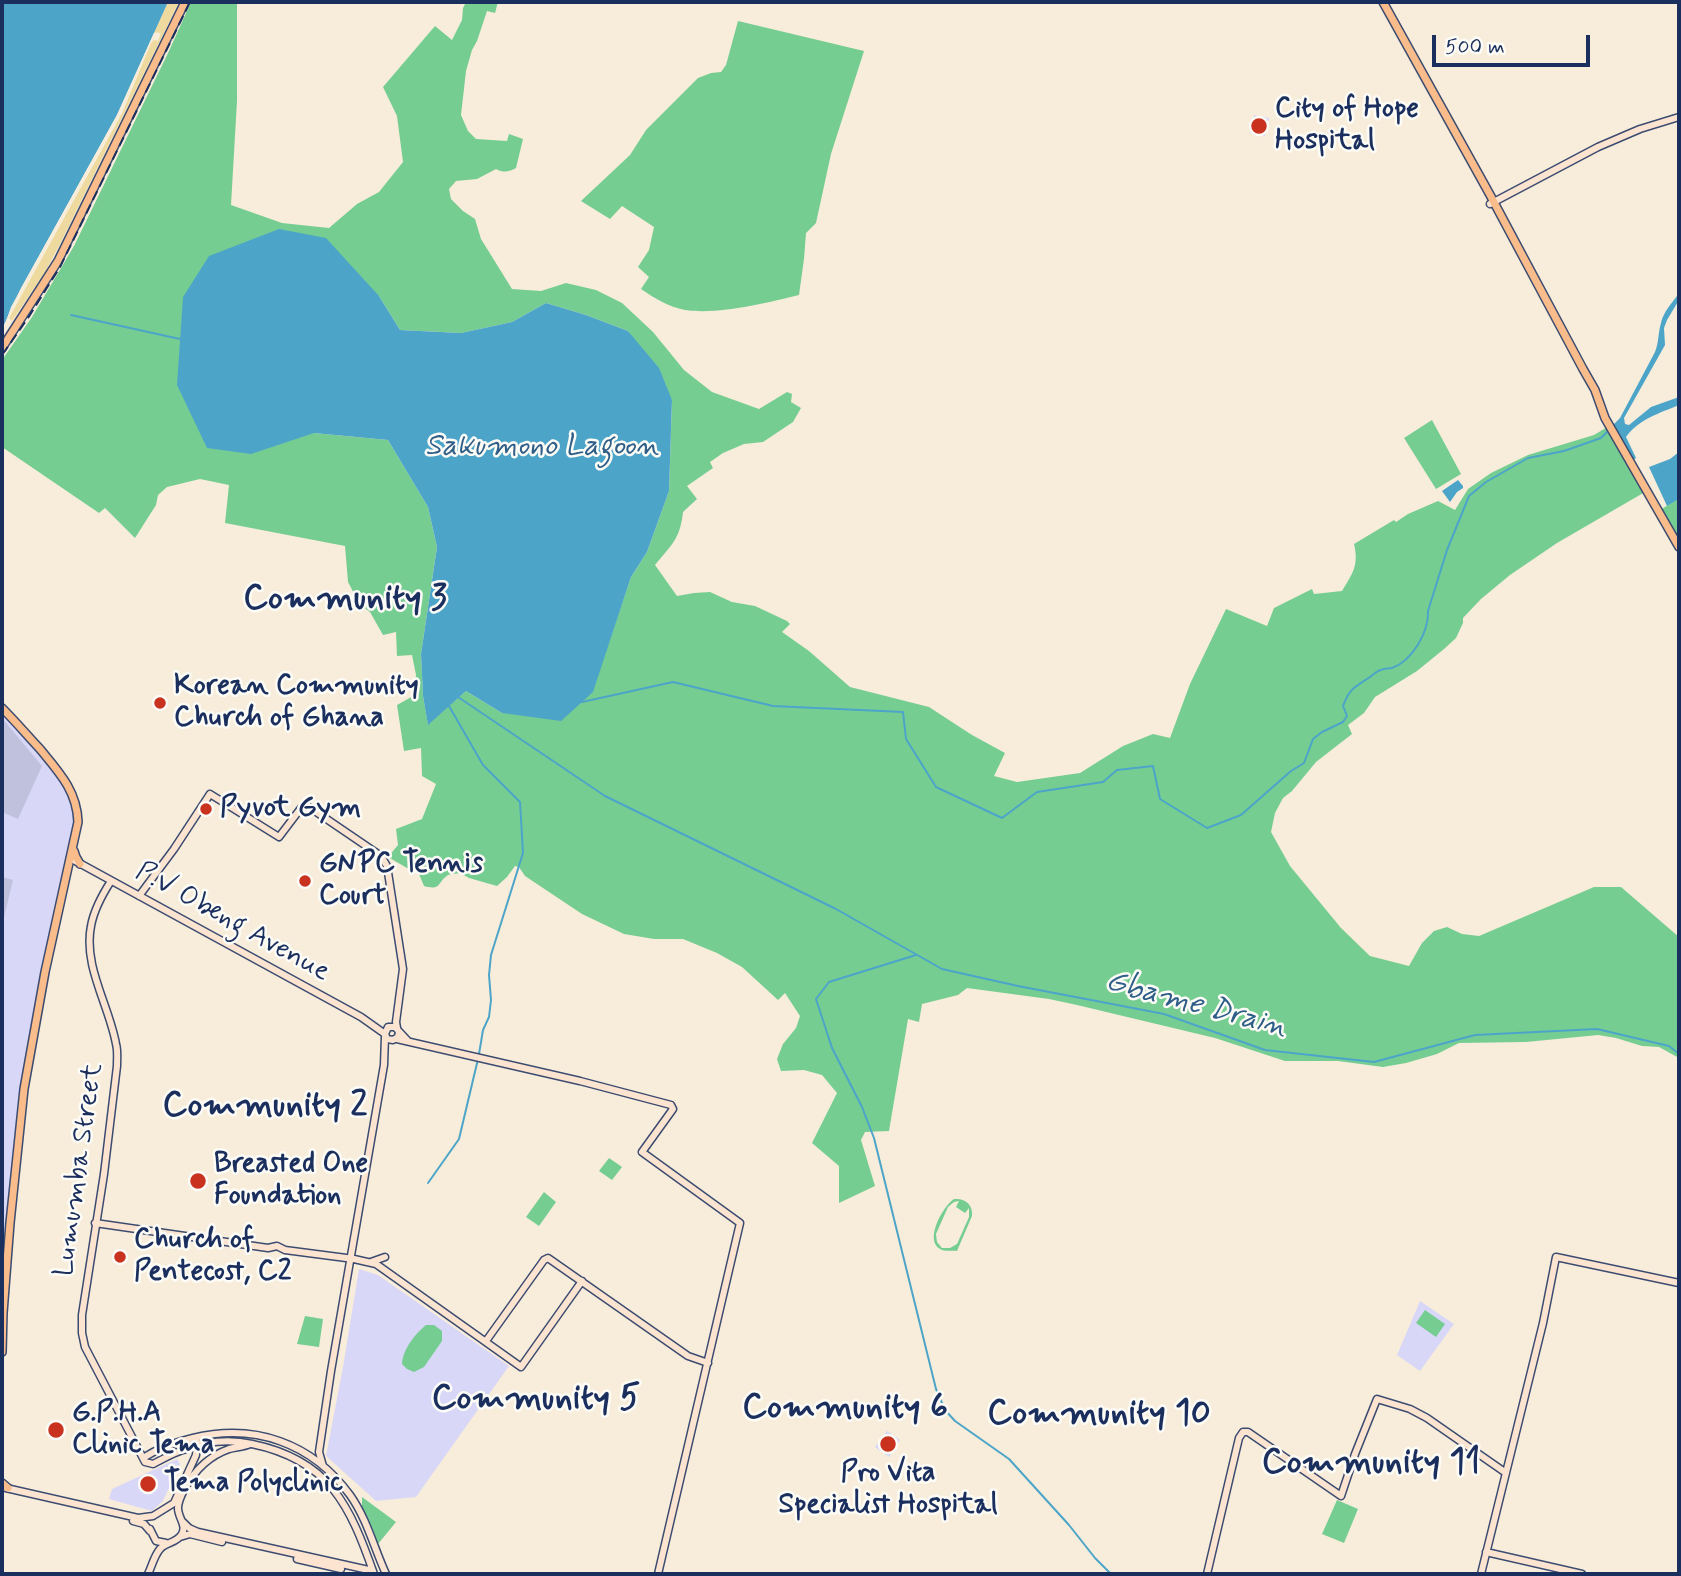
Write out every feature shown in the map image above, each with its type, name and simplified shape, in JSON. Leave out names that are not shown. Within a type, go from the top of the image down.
[{"type":"main road","points":[[2,341],[54,260],[183,2]]},
{"type":"main road","points":[[2,348],[58,261],[183,2]]},
{"type":"main road","points":[[1381,2],[1595,390],[1605,418],[1679,547]]},
{"type":"main road","points":[[2,705],[60,773],[71,790],[78,815],[77,833],[45,972],[30,1052],[5,1239],[2,1352]]},
{"type":"main road","points":[[68,867],[80,864],[74,844]]},
{"type":"street","points":[[1492,203],[1585,152],[1624,135],[1679,117]]},
{"type":"street","points":[[139,896],[210,794],[279,837],[300,808],[306,805],[381,856],[387,866],[403,969],[397,1035],[385,1057]]},
{"type":"street","name":"P.V Obeng Avenue","points":[[71,858],[387,1031]]},
{"type":"street","name":"Lumumba Street","points":[[111,881],[98,903],[90,928],[89,945],[118,1052],[82,1315],[82,1334],[89,1355],[143,1458]]},
{"type":"street","points":[[323,1466],[319,1452],[385,1057],[387,1031],[397,1017]]},
{"type":"street","points":[[387,1031],[409,1042],[673,1106],[642,1152],[740,1223],[659,1574]]},
{"type":"street","points":[[387,1031],[390,1040],[397,1035]]},
{"type":"street","points":[[95,1223],[351,1259],[385,1271]]},
{"type":"street","points":[[352,1250],[359,1261]]},
{"type":"street","points":[[349,1269],[359,1261],[371,1262],[385,1257]]},
{"type":"street","points":[[486,1341],[545,1259],[549,1259],[688,1356],[706,1365]]},
{"type":"street","points":[[1481,1574],[1556,1259],[1679,1283]]},
{"type":"street","points":[[371,1262],[521,1367],[582,1281]]},
{"type":"street","points":[[1207,1574],[1239,1438],[1243,1432],[1248,1432],[1341,1496],[1377,1399],[1410,1409],[1427,1418],[1506,1473]]},
{"type":"street","points":[[147,1574],[159,1550],[190,1534],[374,1573],[362,1538],[344,1505],[323,1477],[302,1462],[276,1449],[229,1441],[197,1445],[153,1464],[147,1463],[143,1458],[174,1443],[223,1433],[255,1434],[276,1439],[307,1454],[323,1466],[354,1500],[386,1572]]},
{"type":"street","points":[[81,1507],[138,1518],[153,1516],[164,1510],[176,1500],[196,1455],[197,1437]]},
{"type":"street","points":[[180,1537],[183,1530],[178,1507],[190,1480],[200,1467],[220,1453],[252,1444]]},
{"type":"street","points":[[188,1448],[194,1450],[196,1455]]},
{"type":"street","points":[[307,1454],[319,1452]]},
{"type":"street","points":[[302,1462],[307,1454]]},
{"type":"street","points":[[4,1489],[141,1523],[160,1543],[168,1543]]},
{"type":"street","points":[[164,1510],[174,1511],[193,1531],[312,1561]]},
{"type":"street","points":[[147,1574],[154,1550],[149,1524],[153,1516]]},
{"type":"street","points":[[362,1538],[368,1541],[370,1534]]},
{"type":"street","points":[[365,1548],[368,1543],[374,1546]]},
{"type":"street","points":[[1486,1552],[1582,1574]]},
{"type":"street","points":[[361,1572],[370,1561]]},
{"type":"shaded area","name":"City of Hope Hospital","points":[[1254,115],[1269,118],[1265,136],[1250,133]]},
{"type":"shaded area","points":[[2,702],[61,774],[78,817],[51,946],[19,1128],[2,1370]]},
{"type":"shaded area","points":[[2,718],[42,766],[18,819],[2,812]]},
{"type":"shaded area","points":[[2,877],[13,880],[2,926]]},
{"type":"shaded area","points":[[359,1269],[378,1275],[509,1366],[416,1497],[376,1501],[326,1456]]},
{"type":"shaded area","points":[[1420,1301],[1454,1324],[1420,1371],[1397,1355]]},
{"type":"shaded area","name":"Pro Vita Specialist Hospital","points":[[887,1431],[900,1440],[889,1457],[875,1447]]},
{"type":"shaded area","name":"Tema Polyclinic","points":[[177,1459],[180,1464],[163,1501],[152,1511],[109,1499],[112,1489]]},
{"type":"green space","points":[[191,2],[237,2],[237,101],[231,205],[282,223],[329,228],[357,204],[379,192],[403,162],[397,116],[383,87],[435,26],[452,40],[462,20],[466,2],[498,2],[495,13],[487,11],[472,50],[466,71],[461,115],[468,131],[476,139],[507,141],[509,134],[523,139],[516,168],[506,172],[496,169],[477,179],[456,181],[449,189],[451,199],[475,219],[481,239],[512,289],[541,291],[566,283],[596,290],[622,303],[653,332],[684,370],[712,392],[759,409],[787,392],[792,394],[791,402],[801,408],[793,422],[763,442],[744,444],[723,453],[710,462],[713,468],[687,486],[697,499],[683,512],[677,536],[655,565],[677,596],[710,592],[732,602],[755,606],[787,621],[790,624],[782,632],[809,651],[850,687],[929,707],[1005,753],[994,776],[1017,782],[1080,773],[1123,746],[1153,734],[1170,738],[1190,684],[1226,609],[1267,626],[1274,608],[1312,589],[1314,594],[1342,591],[1354,569],[1354,544],[1394,520],[1396,522],[1438,501],[1455,510],[1468,489],[1491,473],[1528,455],[1594,435],[1609,426],[1645,492],[1557,543],[1510,575],[1481,599],[1463,618],[1456,638],[1417,671],[1375,697],[1364,713],[1348,725],[1352,734],[1316,762],[1283,798],[1275,813],[1271,832],[1290,866],[1341,928],[1370,956],[1409,966],[1422,943],[1434,931],[1447,927],[1462,934],[1479,936],[1594,887],[1621,887],[1679,937],[1679,1058],[1659,1047],[1642,1046],[1598,1035],[1526,1042],[1459,1043],[1437,1054],[1383,1067],[1338,1061],[1285,1061],[1215,1038],[1077,1005],[967,988],[958,995],[922,1004],[919,1022],[908,1019],[889,1131],[865,1132],[861,1140],[875,1186],[839,1203],[839,1166],[812,1143],[837,1093],[822,1075],[804,1070],[781,1071],[777,1059],[783,1044],[796,1028],[800,1016],[785,993],[778,1000],[742,967],[683,939],[654,939],[624,934],[582,914],[525,876],[519,867],[515,866],[497,886],[460,873],[448,875],[437,887],[430,887],[424,886],[416,867],[407,868],[388,857],[398,845],[396,829],[422,819],[436,784],[422,776],[421,748],[404,751],[397,705],[413,696],[416,675],[412,655],[397,656],[396,632],[383,635],[370,612],[360,605],[348,582],[345,546],[225,523],[229,485],[200,479],[167,487],[158,495],[156,505],[135,538],[105,508],[99,513],[2,447],[2,360],[32,317],[74,246]],"holes":[[[379,296],[400,330],[461,333],[512,322],[546,303],[628,331],[672,400],[669,491],[647,552],[631,577],[592,692],[502,713],[466,691],[428,724],[423,696],[421,654],[437,547],[428,507],[388,440],[314,433]]]},
{"type":"green space","points":[[738,21],[864,51],[831,154],[816,223],[806,233],[799,295],[727,310],[685,310],[662,302],[641,289],[649,277],[638,267],[649,250],[654,227],[622,206],[610,219],[581,201],[630,155],[646,130],[698,78],[721,72],[726,65]]},
{"type":"green space","points":[[1432,420],[1461,474],[1436,489],[1404,438]]},
{"type":"green space","points":[[1678,499],[1679,534],[1676,537],[1660,510]]},
{"type":"green space","points":[[609,1158],[622,1167],[612,1180],[599,1171]]},
{"type":"green space","points":[[544,1192],[556,1202],[539,1226],[526,1217]]},
{"type":"green space","points":[[954,1199],[962,1200],[968,1203],[972,1212],[957,1251],[940,1249],[934,1238],[937,1223],[950,1203]],"holes":[[[959,1201],[956,1207],[965,1213],[969,1208],[969,1217],[957,1244],[942,1248],[937,1242],[936,1234],[948,1207]]]},
{"type":"green space","points":[[1425,1310],[1445,1324],[1436,1337],[1416,1323]]},
{"type":"green space","points":[[305,1316],[323,1319],[319,1347],[297,1344]]},
{"type":"green space","points":[[426,1325],[434,1325],[442,1331],[442,1341],[424,1367],[414,1372],[402,1364],[403,1358],[410,1342]]},
{"type":"green space","points":[[362,1497],[396,1522],[378,1544],[362,1508]]},
{"type":"green space","points":[[1337,1500],[1358,1509],[1344,1543],[1322,1534]]},
{"type":"sand","points":[[168,2],[179,2],[60,244],[12,321],[9,318],[122,113],[151,43],[158,41],[161,33],[154,33]]},
{"type":"water","points":[[2,2],[168,2],[117,115],[21,288],[2,329]]},
{"type":"water","name":"Sakumono Lagoon","points":[[279,229],[326,238],[379,296],[400,330],[461,333],[512,322],[546,303],[628,331],[659,368],[672,400],[669,491],[647,552],[631,577],[593,692],[561,721],[502,713],[466,691],[428,725],[423,696],[421,654],[437,547],[428,507],[388,440],[314,433],[251,454],[207,448],[177,385],[183,297],[209,256]]},
{"type":"water","points":[[1679,293],[1679,300],[1664,328],[1665,345],[1624,418],[1625,424],[1629,425],[1651,407],[1679,397],[1679,405],[1643,421],[1631,431],[1626,437],[1636,458],[1632,461],[1613,425],[1620,418],[1655,352],[1662,319]]},
{"type":"water","points":[[1679,452],[1679,506],[1677,500],[1667,506],[1649,467],[1670,459]]},
{"type":"water","points":[[1458,480],[1463,488],[1450,502],[1442,491]]},
{"type":"pier","points":[[158,32],[122,113],[13,308],[2,333],[11,307],[117,115],[154,33]]},
{"type":"waterway","points":[[71,315],[180,339]]},
{"type":"waterway","points":[[582,702],[673,682],[773,706],[903,712],[906,739],[936,787],[1002,818],[1037,792],[1103,782],[1117,770],[1153,766],[1160,799],[1207,828],[1241,815],[1291,771],[1304,763],[1313,739],[1343,722],[1347,716],[1343,706],[1352,690],[1377,671],[1399,664],[1418,645],[1426,628],[1428,611],[1447,550],[1469,496],[1486,482],[1528,458],[1564,451],[1601,438],[1609,430]]},
{"type":"waterway","name":"Gbame Drain","points":[[458,697],[605,796],[836,909],[942,969],[1164,1014],[1265,1050],[1374,1062],[1475,1035],[1597,1029],[1669,1046],[1679,1054]]},
{"type":"waterway","points":[[449,706],[483,765],[520,802],[523,853],[491,955],[489,1017],[483,1030],[479,1054]]},
{"type":"waterway","points":[[916,955],[829,982],[816,999],[832,1048],[862,1107],[874,1138],[936,1389],[945,1410],[955,1421],[1009,1459],[1111,1574]]},
{"type":"waterway","points":[[428,1183],[459,1139],[478,1059]]},
{"type":"railway","points":[[2,355],[60,267],[190,2]]},
{"type":"place","name":"City of Hope Hospital","points":[[1259,126]]},
{"type":"place","name":"Korean Community Church of Ghana","points":[[160,703]]},
{"type":"place","name":"Pyvot Gym","points":[[206,809]]},
{"type":"place","name":"GNPC Tennis Court","points":[[305,881]]},
{"type":"place","name":"Breasted One Foundation","points":[[198,1181]]},
{"type":"place","name":"Church of Pentecost, C2","points":[[120,1257]]},
{"type":"place","name":"G.P.H.A Clinic Tema","points":[[56,1430]]},
{"type":"place","name":"Pro Vita Specialist Hospital","points":[[888,1444]]},
{"type":"place","name":"Tema Polyclinic","points":[[148,1484]]},
{"type":"district","name":"Community 3","points":[[345,601]]},
{"type":"district","name":"Community 2","points":[[265,1108]]},
{"type":"district","name":"Community 5","points":[[536,1401]]},
{"type":"district","name":"Community 6","points":[[845,1410]]},
{"type":"district","name":"Community 10","points":[[1099,1416]]},
{"type":"district","name":"Community 11","points":[[1371,1465]]}]
